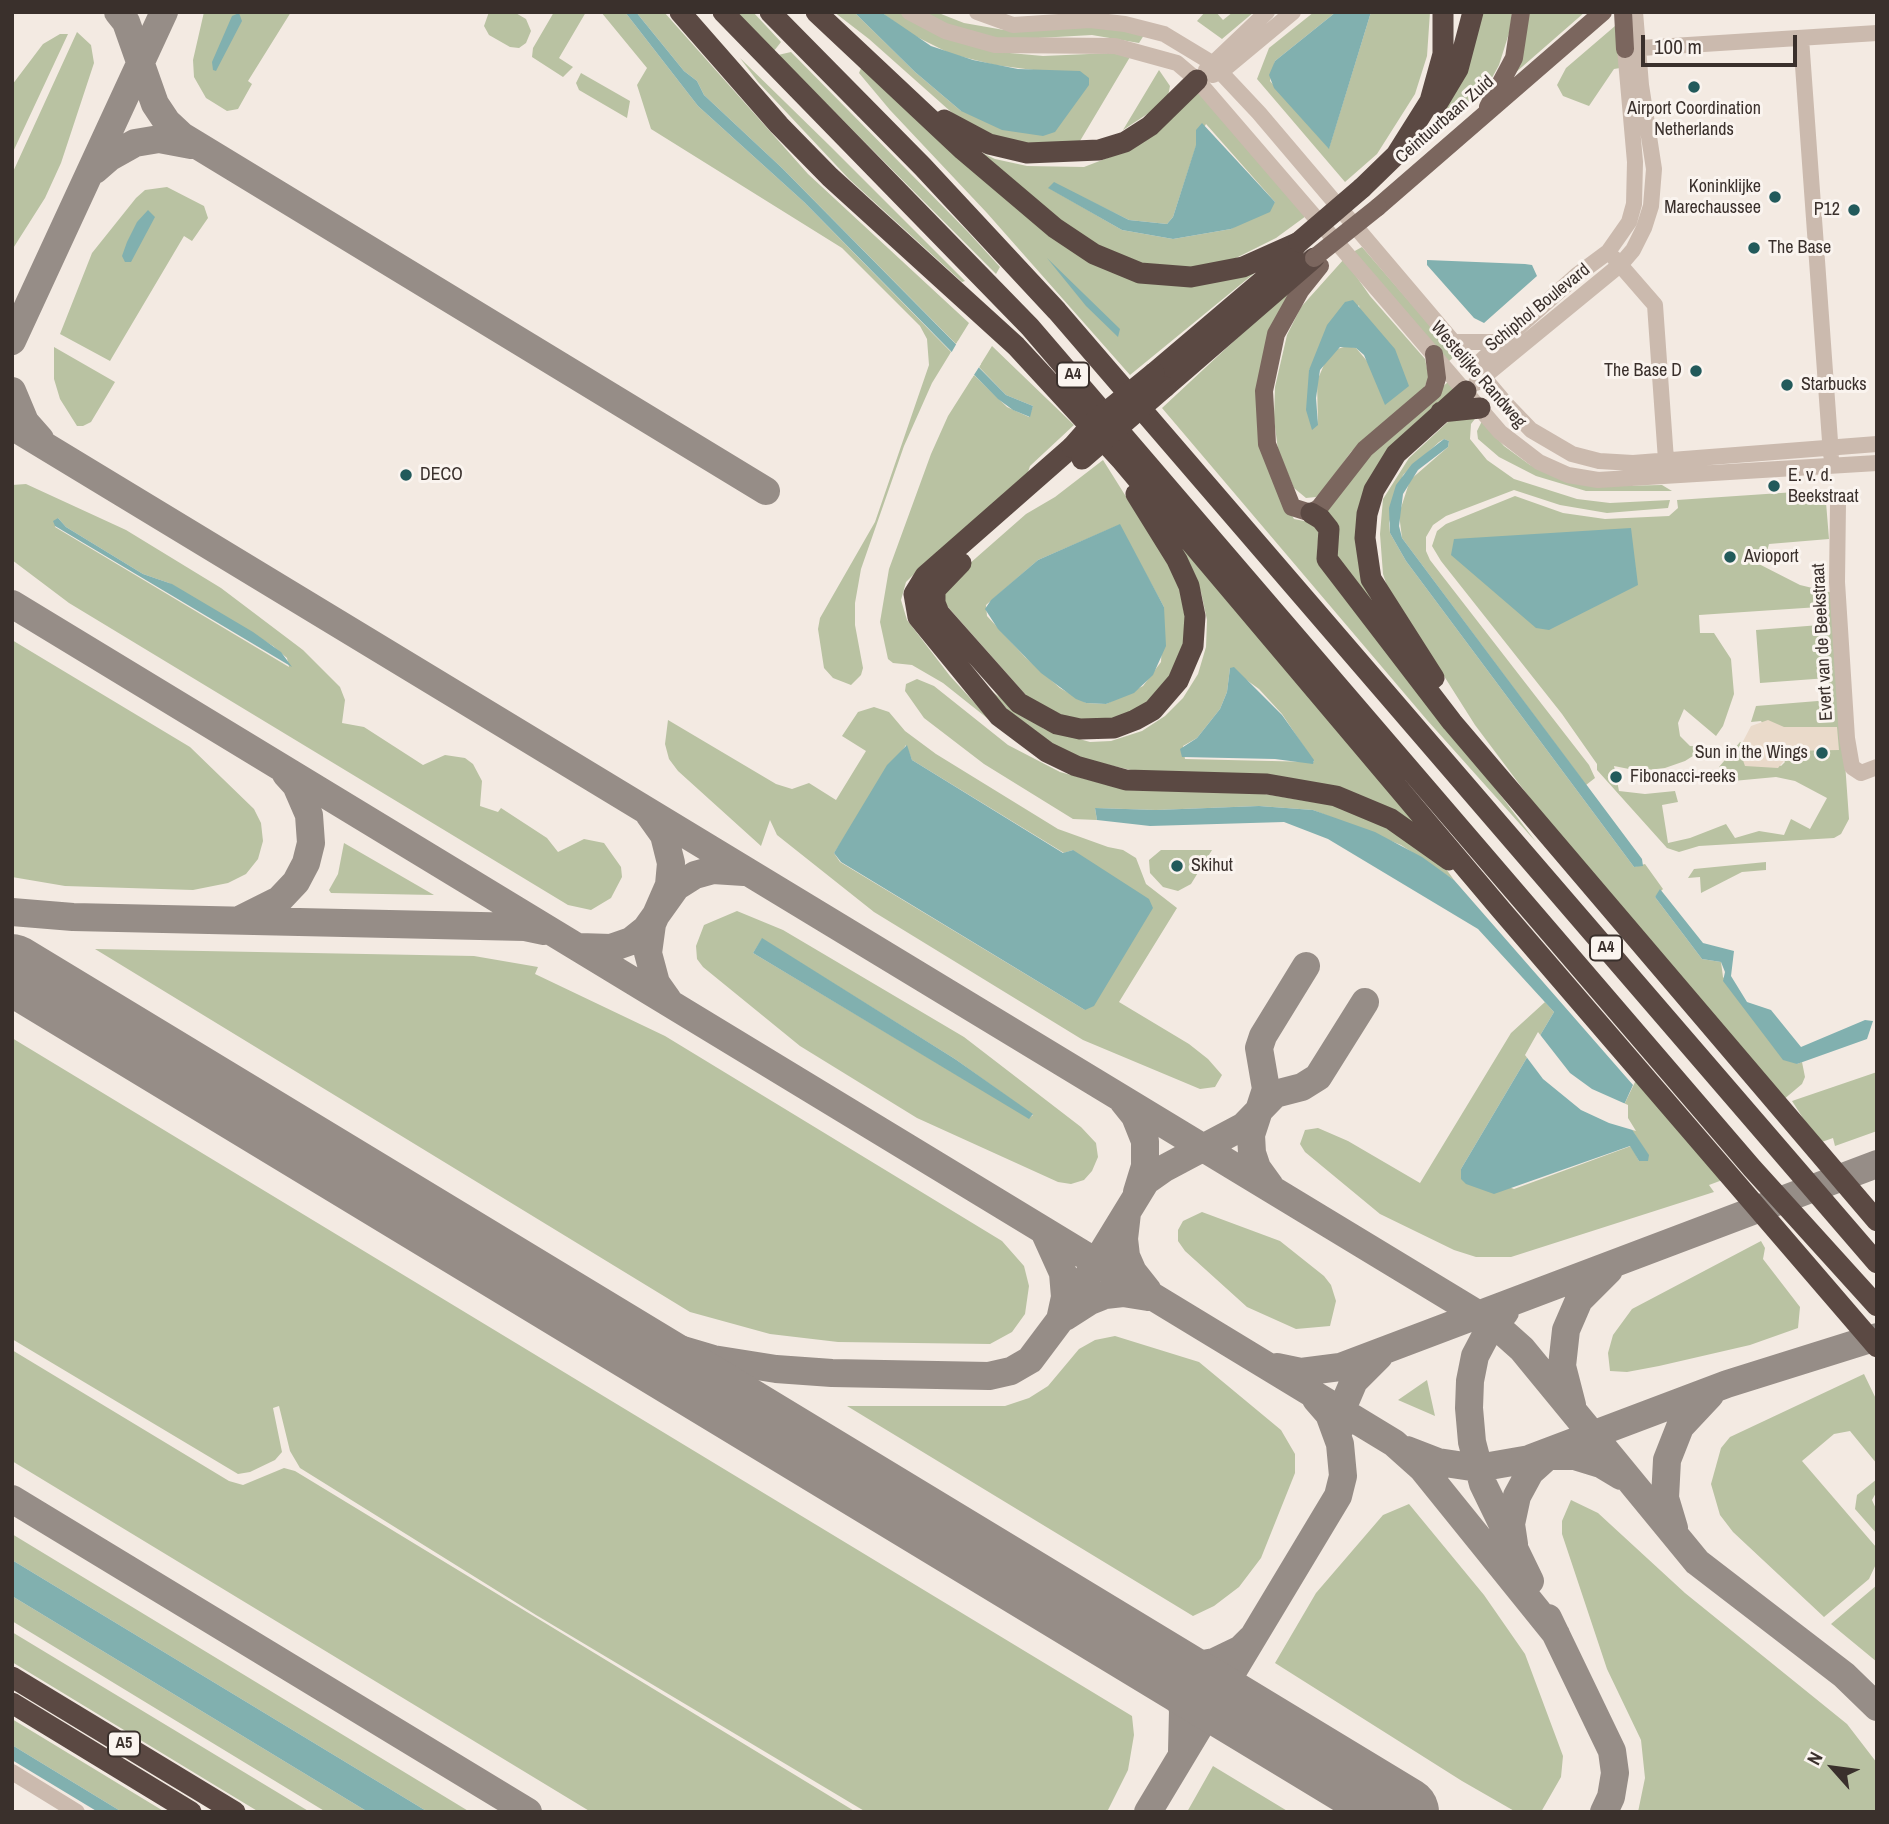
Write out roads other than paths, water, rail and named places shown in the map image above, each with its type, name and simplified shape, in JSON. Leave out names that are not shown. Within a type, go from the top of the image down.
[{"type":"highway","name":"A4","points":[[680,12],[821,169],[961,293],[1078,412],[1877,1347]]},
{"type":"highway","name":"A4","points":[[723,12],[1030,327],[1153,466],[1752,1168],[1877,1306]]},
{"type":"highway","name":"A4","points":[[770,12],[923,167],[1057,310],[1877,1263]]},
{"type":"highway","points":[[816,12],[914,105],[1055,228],[1094,254],[1125,268],[1170,277],[1213,275],[1243,267],[1299,242],[1384,169],[1451,85],[1467,40],[1473,12]]},
{"type":"highway","points":[[1409,138],[1424,114],[1437,81],[1443,54],[1443,12]]},
{"type":"highway","points":[[914,105],[989,144],[1027,153],[1076,152],[1125,142],[1173,106],[1197,80]]},
{"type":"highway","name":"A4","points":[[1078,412],[1139,498],[1177,560],[1189,586],[1195,617],[1193,646],[1187,666],[1167,698],[1135,720],[1098,730],[1057,724],[1019,703],[945,623],[934,603],[936,590],[941,581],[1077,453],[1159,380],[1280,266],[1299,242]]},
{"type":"highway","name":"A4","points":[[1159,380],[1317,262]]},
{"type":"highway","name":"A4","points":[[1466,391],[1396,454],[1374,490],[1367,514],[1368,563],[1371,579],[1387,607],[1506,786]]},
{"type":"highway","points":[[1441,412],[1480,408]]},
{"type":"highway","name":"A4","points":[[1077,453],[925,576],[914,594],[918,617],[999,716],[1047,752],[1076,766],[1109,776],[1144,783],[1267,784],[1319,792],[1354,803],[1391,819],[1424,841],[1502,911]]},
{"type":"highway","name":"A4","points":[[1311,513],[1321,519],[1329,529],[1326,559],[1452,722],[1877,1221]]},
{"type":"highway","name":"A5","points":[[12,1676],[235,1812]]},
{"type":"highway","name":"A5","points":[[12,1703],[191,1812]]},
{"type":"main road","points":[[1485,114],[1514,58],[1521,12]]},
{"type":"main road","name":"Ceintuurbaan Zuid","points":[[1311,513],[1292,507],[1283,490],[1268,444],[1264,391],[1276,334],[1300,291],[1317,262],[1348,232],[1603,12]]},
{"type":"main road","points":[[1623,12],[1631,49]]},
{"type":"main road","points":[[1311,513],[1325,502],[1365,449],[1433,391],[1437,378],[1434,354]]},
{"type":"street","name":"Westelijke Randweg","points":[[909,12],[945,31],[995,45],[1054,47],[1083,44],[1133,50],[1177,63],[1197,80],[1480,408],[1517,448],[1539,462],[1568,475],[1598,481],[1877,463]]},
{"type":"street","name":"Westelijke Randweg","points":[[976,12],[1013,25],[1090,20],[1125,24],[1164,34],[1217,67],[1456,342],[1499,396],[1531,430],[1572,454],[1599,461],[1666,460],[1877,444]]},
{"type":"street","points":[[1217,67],[1267,12]]},
{"type":"street","points":[[1197,80],[1293,12]]},
{"type":"street","name":"Schiphol Boulevard","points":[[1466,391],[1499,342],[1608,252],[1623,234],[1634,204],[1631,49],[1635,12]]},
{"type":"street","points":[[1631,49],[1877,33]]},
{"type":"street","points":[[1801,38],[1831,466]]},
{"type":"street","name":"Schiphol Boulevard","points":[[1478,372],[1503,363],[1621,264],[1633,250],[1644,228],[1654,188],[1631,49]]},
{"type":"street","name":"Schiphol Boulevard","points":[[1608,252],[1655,305],[1666,460]]},
{"type":"street","points":[[1456,342],[1499,342]]},
{"type":"street","points":[[1499,396],[1503,363]]},
{"type":"street","name":"Evert van de Beekstraat","points":[[1838,503],[1837,582],[1847,738],[1853,767],[1869,770]]},
{"type":"street","points":[[12,1772],[77,1812]]},
{"type":"water","points":[[625,12],[636,12],[684,71],[697,81],[704,95],[782,168],[1006,395],[1033,406],[1030,417],[1013,410],[998,399],[804,202],[698,106]]},
{"type":"water","points":[[854,12],[881,12],[931,46],[973,60],[1018,69],[1080,71],[1089,78],[1089,85],[1055,132],[1043,136],[1002,130],[961,111],[915,72]]},
{"type":"water","points":[[1336,12],[1371,12],[1329,149],[1274,88],[1269,75],[1275,61]]},
{"type":"water","points":[[239,13],[242,21],[216,71],[213,70],[212,62],[232,16]]},
{"type":"water","points":[[1202,123],[1275,202],[1270,212],[1231,229],[1173,239],[1122,230],[1048,188],[1054,182],[1129,220],[1167,224],[1173,217],[1196,145],[1196,130]]},
{"type":"water","points":[[148,210],[155,217],[131,262],[125,262],[122,256],[127,242],[137,222]]},
{"type":"water","points":[[1047,258],[1120,329],[1118,337],[1086,306]]},
{"type":"water","points":[[1427,260],[1532,265],[1537,276],[1484,323],[1474,318],[1427,265]]},
{"type":"water","points":[[1353,300],[1395,349],[1409,386],[1385,405],[1364,355],[1356,348],[1340,347],[1320,370],[1316,398],[1318,425],[1312,430],[1306,410],[1309,370],[1327,325],[1345,302]]},
{"type":"water","points":[[1444,439],[1449,441],[1448,447],[1418,470],[1403,494],[1399,526],[1402,538],[1642,859],[1643,866],[1634,867],[1406,561],[1390,533],[1389,508],[1396,485],[1412,464]]},
{"type":"water","points":[[58,518],[66,527],[143,574],[172,584],[253,632],[281,652],[292,667],[55,526],[53,521]]},
{"type":"water","points":[[1120,524],[1164,607],[1166,646],[1153,675],[1134,693],[1106,704],[1086,703],[1076,699],[1041,673],[998,629],[985,609],[991,600],[1038,560]]},
{"type":"water","points":[[1631,528],[1638,585],[1549,630],[1536,628],[1451,555],[1454,539]]},
{"type":"water","points":[[1234,667],[1282,715],[1314,760],[1313,764],[1275,759],[1182,757],[1180,749],[1197,738],[1220,709],[1227,692],[1230,668]]},
{"type":"water","points":[[907,745],[912,760],[1063,853],[1073,850],[1149,899],[1153,908],[1094,1006],[1085,1010],[841,862],[834,853],[887,765]]},
{"type":"water","points":[[1259,806],[1313,810],[1375,832],[1422,857],[1454,880],[1633,1085],[1623,1107],[1625,1119],[1649,1155],[1648,1161],[1639,1161],[1630,1146],[1494,1194],[1466,1184],[1461,1179],[1461,1169],[1554,1012],[1478,929],[1328,839],[1284,822],[1150,826],[1097,820],[1095,808],[1156,810]]},
{"type":"water","points":[[1660,889],[1703,943],[1734,951],[1731,976],[1747,1002],[1771,1010],[1801,1047],[1865,1020],[1873,1021],[1867,1039],[1797,1064],[1783,1060],[1723,981],[1725,972],[1721,962],[1702,959],[1655,897]]},
{"type":"water","points":[[762,938],[955,1059],[1033,1114],[1029,1119],[753,953]]},
{"type":"water","points":[[12,1560],[428,1812],[368,1812],[12,1596]]},
{"type":"water","points":[[12,1745],[122,1812],[98,1812],[12,1760]]},
{"type":"place","name":"Airport Coordination Netherlands","points":[[1694,87]]},
{"type":"place","name":"Koninklijke Marechaussee","points":[[1775,197]]},
{"type":"place","name":"P12","points":[[1854,210]]},
{"type":"place","name":"The Base","points":[[1754,248]]},
{"type":"place","name":"The Base D","points":[[1696,371]]},
{"type":"place","name":"Starbucks","points":[[1787,385]]},
{"type":"place","name":"DECO","points":[[406,475]]},
{"type":"place","name":"E. v. d. Beekstraat","points":[[1774,486]]},
{"type":"place","name":"Avioport","points":[[1730,557]]},
{"type":"place","name":"Sun in the Wings","points":[[1822,753]]},
{"type":"place","name":"Fibonacci-reeks","points":[[1616,777]]},
{"type":"place","name":"Skihut","points":[[1177,866]]}]
